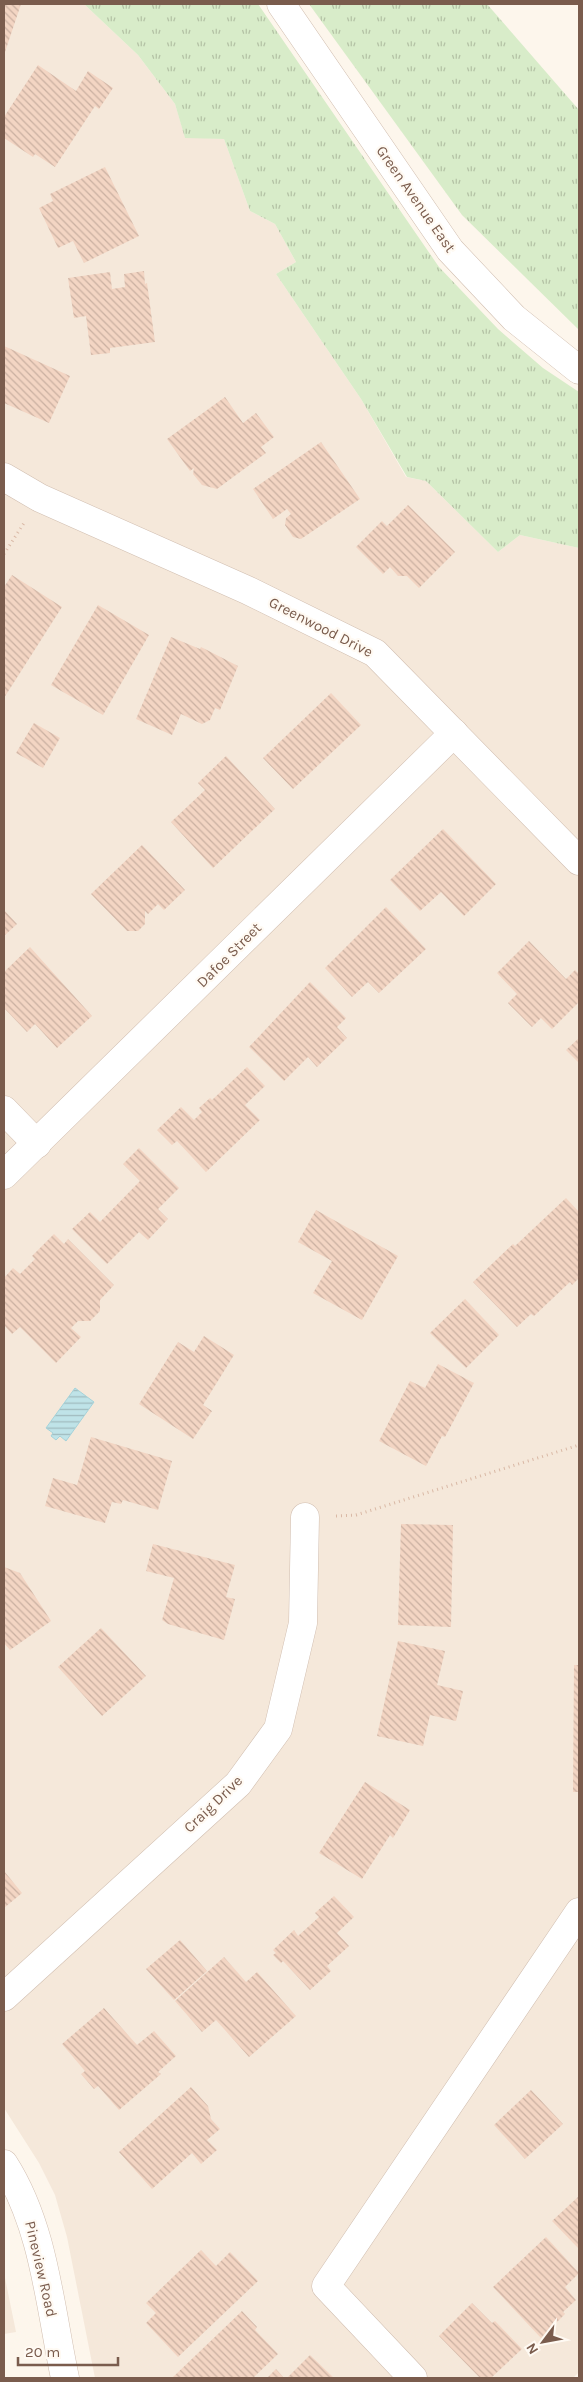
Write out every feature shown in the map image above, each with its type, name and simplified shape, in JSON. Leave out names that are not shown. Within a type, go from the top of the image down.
[{"type":"street","name":"Green Avenue East","points":[[281,4],[450,250],[514,318],[579,370]]},
{"type":"street","name":"Greenwood Drive","points":[[4,478],[40,498],[247,590],[375,653],[579,862]]},
{"type":"street","name":"Dafoe Street","points":[[4,1176],[454,733]]},
{"type":"street","points":[[4,1110],[37,1144]]},
{"type":"street","name":"Craig Drive","points":[[4,1997],[238,1784],[278,1729],[303,1623],[305,1517]]},
{"type":"street","points":[[413,2378],[326,2286],[579,1912]]},
{"type":"street","name":"Pineview Road","points":[[4,2164],[24,2202],[39,2251],[63,2378]]},
{"type":"path","points":[[305,1517],[356,1515],[579,1445]]},
{"type":"shaded area","points":[[4,4],[84,4],[138,55],[175,104],[185,137],[224,139],[250,211],[275,224],[296,262],[276,274],[361,399],[406,477],[426,481],[498,552],[520,535],[579,548],[579,2372],[573,2378],[95,2378],[67,2237],[55,2195],[39,2163],[4,2108]]},
{"type":"shaded area","points":[[4,2273],[16,2332],[4,2334]]},
{"type":"green space","points":[[84,4],[258,4],[439,267],[498,329],[543,368],[579,392],[579,548],[520,535],[498,552],[426,481],[407,477],[361,399],[276,274],[296,262],[275,224],[250,211],[224,139],[185,138],[175,104],[138,55]]},
{"type":"green space","points":[[309,4],[487,4],[579,110],[579,330],[462,215]]},
{"type":"water","points":[[75,1388],[94,1402],[66,1441],[60,1436],[56,1440],[51,1436],[53,1433],[46,1428]]},
{"type":"building","points":[[4,4],[21,4],[4,55]]},
{"type":"building","points":[[38,65],[76,91],[88,71],[113,88],[99,109],[95,106],[55,167],[35,154],[33,157],[4,138],[4,117]]},
{"type":"building","points":[[105,167],[139,236],[84,263],[73,241],[58,248],[39,208],[53,201],[50,194]]},
{"type":"building","points":[[144,271],[155,342],[110,348],[110,353],[91,355],[86,316],[74,318],[68,278],[110,272],[112,289],[125,287],[124,274]]},
{"type":"building","points":[[4,346],[70,376],[49,423],[4,403]]},
{"type":"building","points":[[225,397],[243,423],[256,413],[274,437],[261,447],[266,453],[217,489],[202,485],[193,474],[194,468],[190,471],[167,439]]},
{"type":"building","points":[[321,442],[360,499],[301,539],[293,537],[285,525],[286,518],[291,514],[287,509],[273,519],[253,489]]},
{"type":"building","points":[[408,505],[455,552],[419,588],[407,576],[398,576],[390,567],[383,574],[356,547],[382,521],[387,526]]},
{"type":"building","points":[[12,575],[62,607],[4,698],[4,587]]},
{"type":"building","points":[[98,605],[149,635],[103,715],[51,685]]},
{"type":"building","points":[[171,637],[200,649],[201,647],[238,666],[220,710],[215,708],[210,720],[202,724],[181,714],[172,735],[136,719]]},
{"type":"building","points":[[331,693],[361,725],[293,789],[263,758]]},
{"type":"building","points":[[34,723],[60,738],[43,768],[16,753]]},
{"type":"building","points":[[226,756],[275,809],[213,868],[171,822],[205,790],[198,783]]},
{"type":"building","points":[[443,829],[496,884],[464,916],[441,892],[420,911],[390,880]]},
{"type":"building","points":[[142,845],[185,890],[164,910],[158,904],[148,914],[145,911],[145,924],[138,931],[127,931],[91,894]]},
{"type":"building","points":[[386,907],[426,949],[379,993],[368,982],[352,997],[325,968]]},
{"type":"building","points":[[4,910],[17,924],[4,936]]},
{"type":"building","points":[[529,941],[566,979],[575,970],[579,974],[579,1002],[552,1029],[541,1018],[532,1027],[508,1003],[517,994],[497,973]]},
{"type":"building","points":[[30,947],[92,1016],[57,1048],[35,1024],[27,1032],[4,1008],[4,972]]},
{"type":"building","points":[[310,982],[346,1018],[337,1027],[347,1038],[317,1067],[308,1057],[284,1081],[249,1047]]},
{"type":"building","points":[[579,1038],[579,1063],[566,1050]]},
{"type":"building","points":[[247,1067],[265,1086],[245,1105],[260,1120],[206,1172],[177,1141],[172,1145],[157,1130],[181,1107],[194,1120],[202,1112],[199,1108],[210,1098],[212,1100]]},
{"type":"building","points":[[139,1148],[179,1188],[158,1209],[168,1219],[148,1240],[139,1232],[107,1264],[72,1229],[90,1212],[100,1222],[140,1181],[123,1164]]},
{"type":"building","points":[[566,1198],[579,1212],[579,1278],[572,1285],[570,1282],[534,1316],[531,1314],[517,1327],[473,1282]]},
{"type":"building","points":[[316,1210],[398,1256],[362,1320],[313,1293],[332,1261],[298,1242]]},
{"type":"building","points":[[54,1234],[64,1244],[68,1239],[114,1285],[100,1300],[100,1311],[90,1321],[78,1321],[71,1328],[81,1337],[56,1363],[20,1327],[12,1334],[4,1325],[4,1278],[13,1268],[20,1274],[35,1259],[32,1256]]},
{"type":"building","points":[[465,1299],[499,1335],[466,1368],[430,1333]]},
{"type":"building","points":[[204,1336],[234,1355],[203,1405],[212,1411],[193,1439],[139,1404],[178,1342],[194,1352]]},
{"type":"building","points":[[438,1364],[474,1383],[445,1437],[442,1436],[426,1466],[379,1441],[410,1381],[425,1388]]},
{"type":"building","points":[[91,1437],[172,1461],[158,1510],[123,1500],[121,1504],[112,1502],[105,1523],[45,1506],[53,1478],[77,1485]]},
{"type":"building","points":[[401,1524],[453,1525],[451,1627],[398,1625]]},
{"type":"building","points":[[153,1544],[235,1565],[226,1597],[235,1599],[224,1640],[168,1624],[162,1620],[174,1578],[146,1571]]},
{"type":"building","points":[[4,1567],[20,1573],[51,1621],[10,1650],[4,1643]]},
{"type":"building","points":[[101,1628],[146,1676],[102,1716],[58,1667]]},
{"type":"building","points":[[398,1641],[445,1651],[437,1685],[463,1691],[456,1721],[430,1715],[423,1746],[377,1736]]},
{"type":"building","points":[[574,1665],[579,1665],[579,1792],[573,1792]]},
{"type":"building","points":[[365,1782],[410,1810],[393,1838],[390,1835],[362,1879],[319,1853]]},
{"type":"building","points":[[4,1871],[22,1893],[4,1908]]},
{"type":"building","points":[[334,1896],[354,1917],[337,1933],[349,1946],[327,1966],[331,1971],[310,1990],[283,1961],[281,1963],[273,1955],[276,1953],[273,1950],[294,1930],[298,1936],[319,1917],[315,1913]]},
{"type":"building","points":[[180,1940],[207,1971],[174,2000],[146,1969]]},
{"type":"building","points":[[224,1957],[246,1982],[257,1972],[296,2016],[249,2057],[216,2020],[202,2032],[175,2001]]},
{"type":"building","points":[[104,2008],[137,2045],[154,2031],[176,2056],[158,2072],[161,2074],[119,2110],[98,2086],[94,2089],[81,2074],[85,2071],[62,2044]]},
{"type":"building","points":[[191,2087],[208,2106],[211,2119],[220,2129],[207,2140],[217,2150],[201,2164],[192,2153],[152,2189],[119,2152]]},
{"type":"building","points":[[531,2090],[563,2124],[525,2159],[494,2125]]},
{"type":"building","points":[[579,2196],[579,2249],[552,2221]]},
{"type":"building","points":[[546,2237],[579,2273],[565,2287],[576,2300],[541,2338],[493,2287]]},
{"type":"building","points":[[201,2250],[216,2266],[230,2252],[258,2281],[178,2357],[146,2323],[156,2313],[146,2303]]},
{"type":"building","points":[[472,2303],[492,2323],[495,2321],[522,2349],[491,2378],[480,2378],[439,2336]]},
{"type":"building","points":[[242,2311],[257,2327],[255,2330],[278,2354],[253,2378],[172,2378]]},
{"type":"building","points":[[310,2355],[334,2378],[287,2378]]},
{"type":"building","points":[[276,2369],[284,2378],[267,2378]]}]
